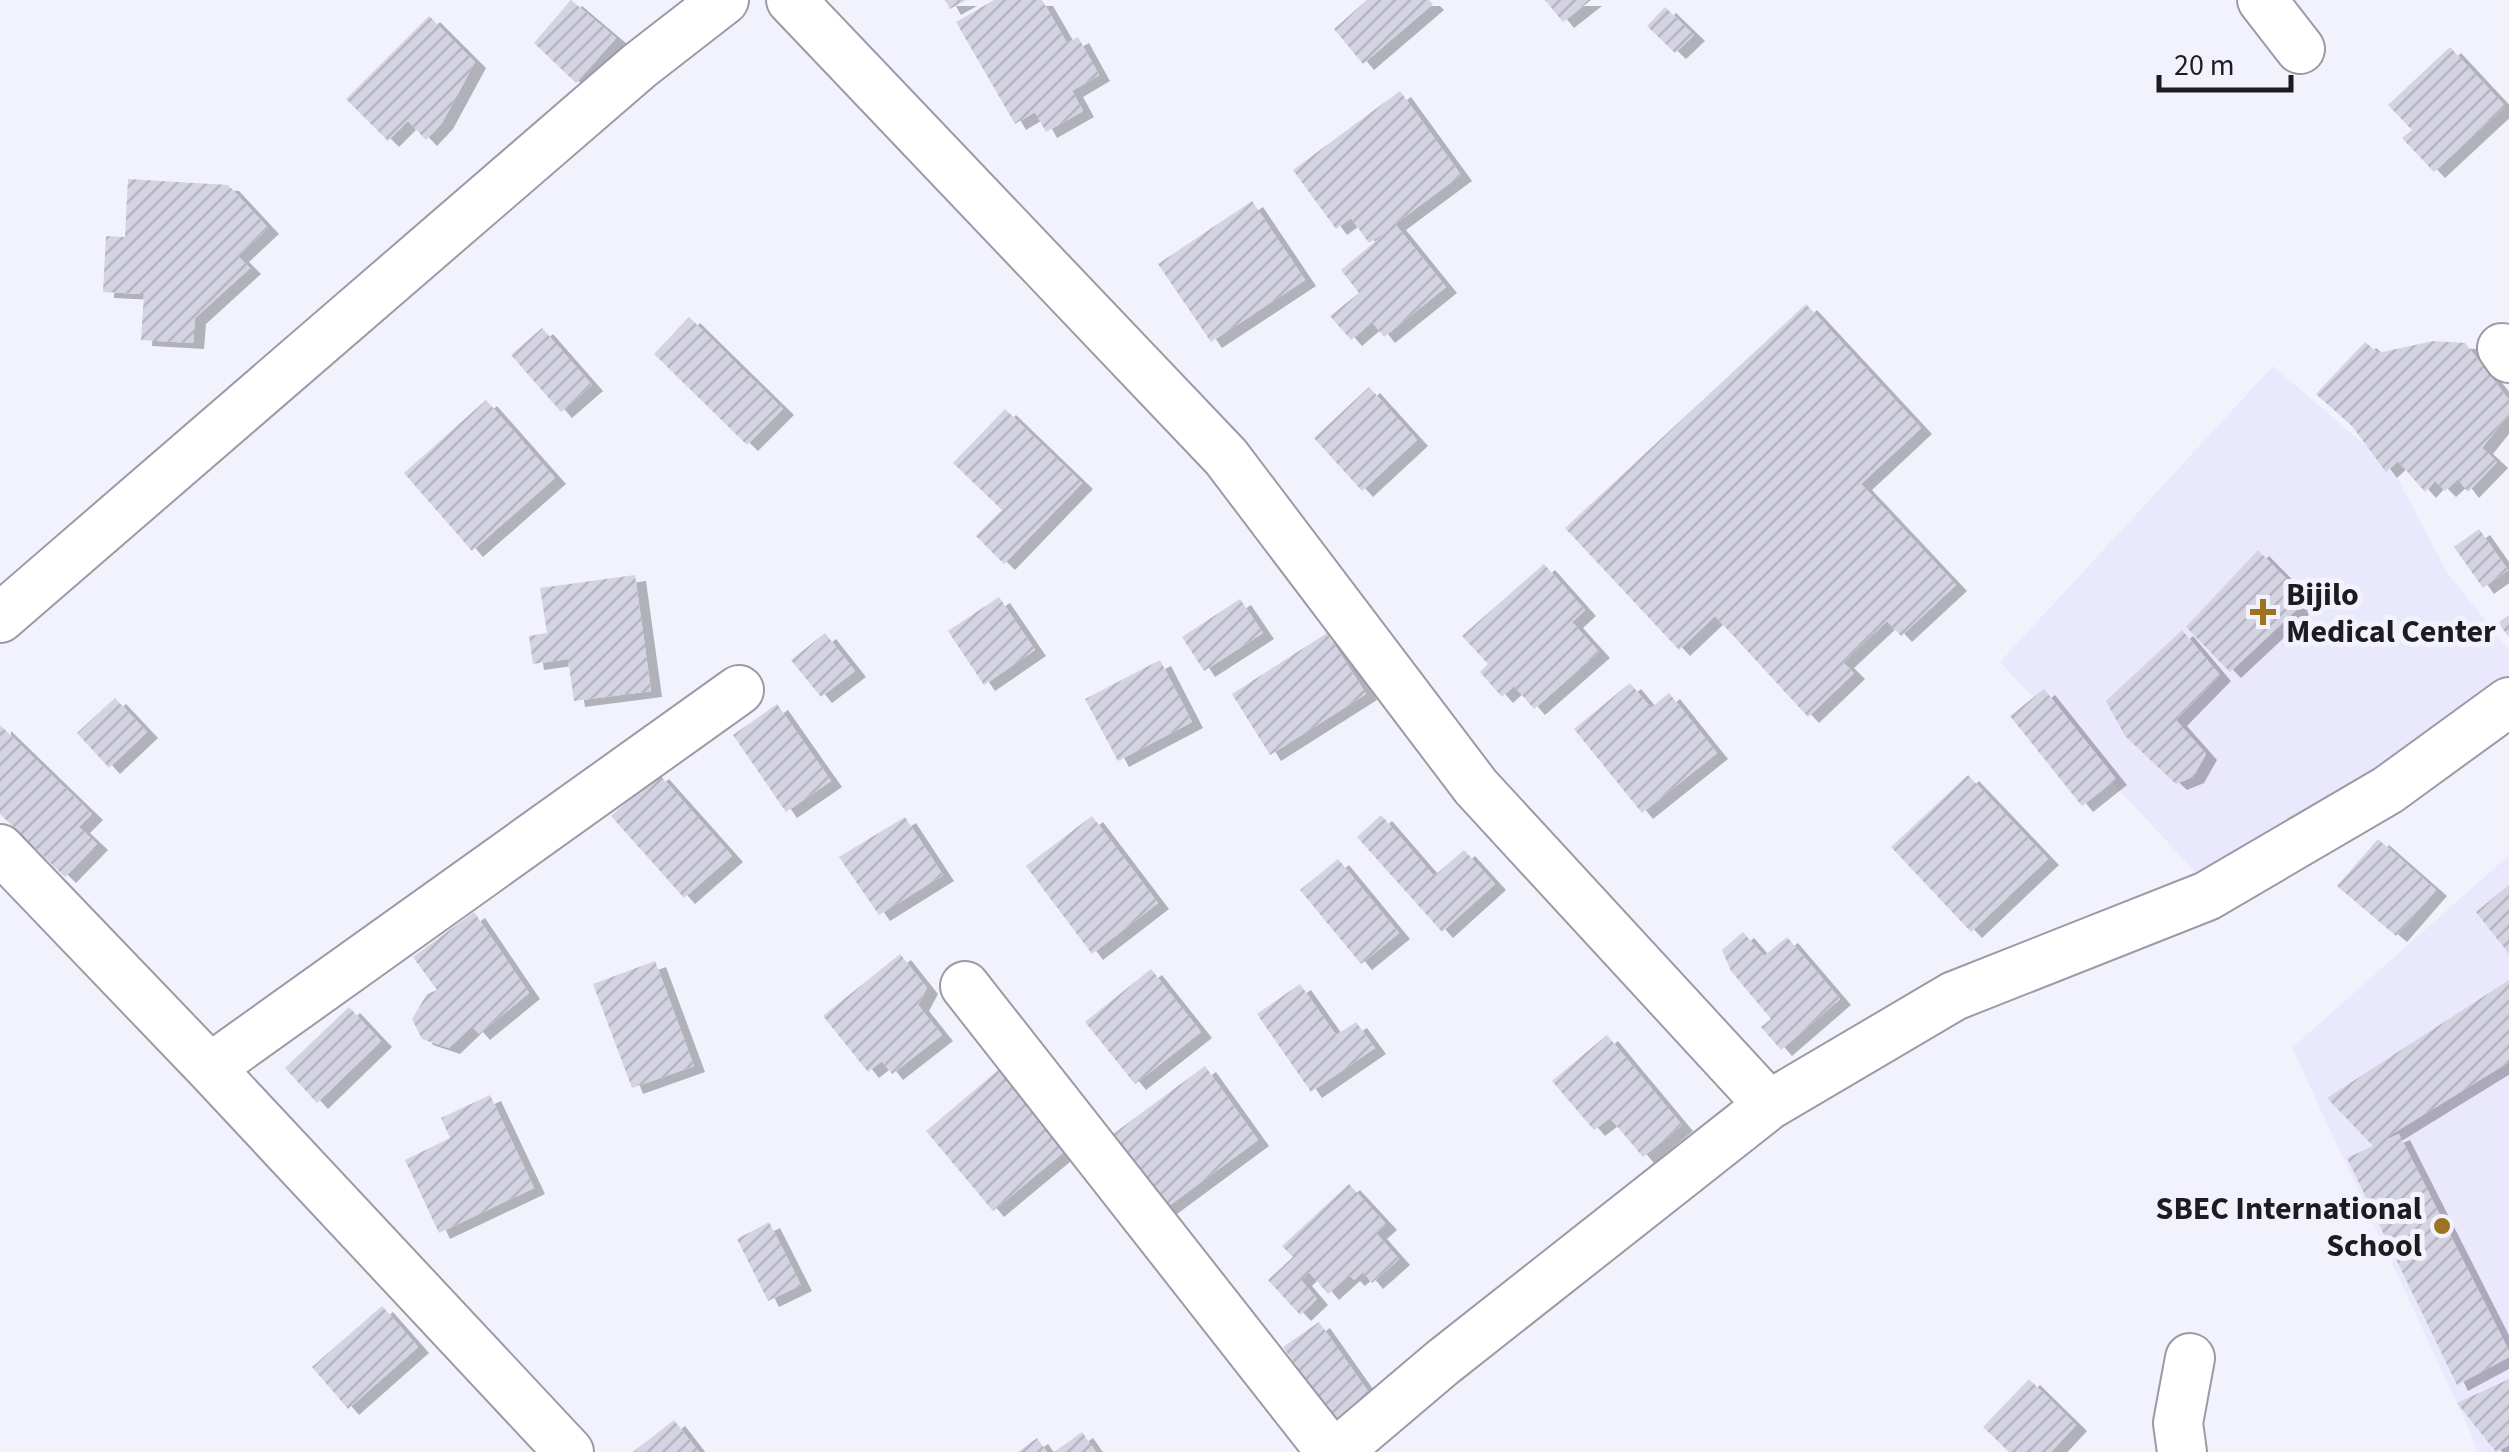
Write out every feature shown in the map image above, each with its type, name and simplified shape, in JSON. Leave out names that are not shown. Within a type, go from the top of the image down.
[{"type":"street","points":[[0,618],[638,66],[724,0]]},
{"type":"street","points":[[792,0],[1226,457],[1476,787],[1768,1106]]},
{"type":"street","points":[[2262,0],[2300,49]]},
{"type":"street","points":[[210,1068],[739,690]]},
{"type":"street","points":[[966,986],[1334,1452],[1768,1106],[1954,996],[2206,896],[2388,790],[2509,702]]},
{"type":"street","points":[[0,849],[569,1452]]},
{"type":"street","points":[[2182,1452],[2178,1423],[2190,1358]]},
{"type":"shaded area","name":"Bijilo Medical Center","points":[[2273,366],[2392,468],[2448,574],[2509,650],[2509,676],[2386,785],[2201,878],[2000,662]]},
{"type":"shaded area","name":"SBEC International School","points":[[2509,855],[2509,1452],[2477,1452],[2292,1048]]},
{"type":"building","points":[[571,0],[616,38],[576,83],[534,43]]},
{"type":"building","points":[[945,0],[966,0],[950,9]]},
{"type":"building","points":[[994,0],[1042,0],[1067,43],[1078,37],[1099,75],[1072,91],[1083,111],[1046,132],[1035,112],[1015,124],[956,22]]},
{"type":"building","points":[[1367,0],[1429,0],[1433,4],[1363,64],[1334,29]]},
{"type":"building","points":[[1545,0],[1591,0],[1563,22]]},
{"type":"building","points":[[1665,7],[1694,35],[1675,53],[1647,26]]},
{"type":"building","points":[[429,16],[475,62],[442,123],[426,140],[408,121],[388,141],[346,99]]},
{"type":"building","points":[[2450,47],[2505,106],[2434,172],[2402,138],[2412,130],[2388,105]]},
{"type":"building","points":[[1400,91],[1461,175],[1395,224],[1446,287],[1384,337],[1372,322],[1351,340],[1330,316],[1359,293],[1341,270],[1390,229],[1369,243],[1351,218],[1336,229],[1293,170]]},
{"type":"building","points":[[128,179],[228,185],[268,228],[238,256],[250,268],[195,318],[193,343],[141,340],[144,294],[103,292],[106,236],[125,237]]},
{"type":"building","points":[[1252,201],[1305,280],[1211,342],[1158,264]]},
{"type":"building","points":[[1806,304],[1921,428],[1861,484],[1956,585],[1901,636],[1887,621],[1843,662],[1854,673],[1808,717],[1715,616],[1679,650],[1565,528]]},
{"type":"building","points":[[689,317],[783,409],[747,445],[654,354]]},
{"type":"building","points":[[542,328],[592,385],[561,412],[511,355]]},
{"type":"building","points":[[2433,341],[2465,343],[2509,400],[2509,414],[2482,448],[2497,462],[2468,492],[2458,479],[2445,491],[2435,481],[2425,492],[2398,461],[2386,472],[2352,426],[2316,394],[2365,342],[2378,353]]},
{"type":"building","points":[[1369,387],[1417,440],[1362,491],[1314,438]]},
{"type":"building","points":[[486,400],[555,478],[472,551],[404,473]]},
{"type":"building","points":[[1005,409],[1082,483],[1004,564],[976,536],[1002,510],[953,463]]},
{"type":"building","points":[[2479,529],[2508,570],[2483,588],[2454,547]]},
{"type":"building","points":[[2258,550],[2307,600],[2230,672],[2186,627]]},
{"type":"building","points":[[1544,564],[1585,610],[1572,622],[1599,652],[1534,709],[1514,686],[1502,697],[1480,672],[1488,664],[1462,636]]},
{"type":"building","points":[[635,575],[651,691],[574,701],[568,659],[533,664],[529,636],[547,633],[540,588]]},
{"type":"building","points":[[999,597],[1035,650],[984,685],[948,631]]},
{"type":"building","points":[[1240,599],[1263,633],[1204,671],[1182,637]]},
{"type":"building","points":[[2509,615],[2509,637],[2498,623]]},
{"type":"building","points":[[2182,630],[2220,675],[2176,720],[2206,754],[2193,777],[2176,784],[2125,736],[2106,701]]},
{"type":"building","points":[[825,633],[855,671],[821,697],[791,660]]},
{"type":"building","points":[[1327,633],[1366,694],[1270,755],[1232,694]]},
{"type":"building","points":[[1160,660],[1192,722],[1118,761],[1085,699]]},
{"type":"building","points":[[1630,683],[1651,708],[1669,693],[1717,753],[1642,813],[1574,729]]},
{"type":"building","points":[[2044,689],[2116,779],[2082,806],[2010,716]]},
{"type":"building","points":[[115,698],[147,732],[109,768],[77,733]]},
{"type":"building","points":[[777,704],[831,781],[786,812],[733,735]]},
{"type":"building","points":[[0,725],[92,814],[79,827],[97,844],[65,877],[0,814]]},
{"type":"building","points":[[658,773],[732,856],[684,898],[611,816]]},
{"type":"building","points":[[1968,775],[2048,859],[1971,932],[1891,847]]},
{"type":"building","points":[[1381,815],[1434,876],[1464,850],[1495,884],[1442,932],[1357,837]]},
{"type":"building","points":[[1092,816],[1158,903],[1092,954],[1026,866]]},
{"type":"building","points":[[905,817],[943,875],[879,915],[839,857]]},
{"type":"building","points":[[2378,839],[2436,890],[2396,936],[2337,886]]},
{"type":"building","points":[[1338,859],[1399,933],[1361,964],[1300,890]]},
{"type":"building","points":[[2509,885],[2509,954],[2476,912]]},
{"type":"building","points":[[474,912],[529,993],[479,1034],[472,1026],[449,1048],[422,1039],[412,1019],[427,994],[437,990],[413,957]]},
{"type":"building","points":[[1743,932],[1764,956],[1787,937],[1840,999],[1781,1050],[1761,1027],[1771,1019],[1731,971],[1722,950]]},
{"type":"building","points":[[900,954],[927,988],[918,1005],[942,1035],[892,1074],[882,1061],[868,1072],[823,1016]]},
{"type":"building","points":[[655,961],[694,1066],[632,1088],[593,984]]},
{"type":"building","points":[[1151,969],[1201,1032],[1135,1084],[1085,1022]]},
{"type":"building","points":[[2509,980],[2509,1062],[2376,1144],[2399,1134],[2509,1351],[2509,1357],[2457,1385],[2347,1158],[2373,1146],[2327,1098]]},
{"type":"building","points":[[1300,984],[1336,1035],[1356,1022],[1375,1048],[1311,1092],[1257,1014]]},
{"type":"building","points":[[349,1007],[381,1041],[317,1103],[285,1068]]},
{"type":"building","points":[[1607,1035],[1682,1125],[1643,1157],[1610,1118],[1594,1130],[1552,1081]]},
{"type":"building","points":[[1003,1066],[1071,1146],[993,1211],[926,1131]]},
{"type":"building","points":[[1205,1066],[1258,1140],[1162,1211],[1109,1137]]},
{"type":"building","points":[[490,1095],[534,1188],[439,1233],[405,1160],[450,1138],[441,1118]]},
{"type":"building","points":[[1349,1184],[1386,1224],[1376,1233],[1399,1259],[1372,1283],[1363,1272],[1354,1280],[1349,1275],[1328,1294],[1309,1272],[1301,1280],[1317,1299],[1300,1315],[1268,1280],[1293,1257],[1282,1246]]},
{"type":"building","points":[[769,1222],[801,1285],[768,1301],[737,1239]]},
{"type":"building","points":[[382,1306],[418,1347],[348,1409],[312,1367]]},
{"type":"building","points":[[1319,1322],[1374,1400],[1338,1425],[1283,1347]]},
{"type":"building","points":[[2029,1379],[2076,1425],[2051,1452],[2009,1452],[1983,1427]]},
{"type":"building","points":[[2509,1379],[2509,1445],[2496,1452],[2457,1403]]},
{"type":"building","points":[[674,1420],[699,1452],[633,1452]]},
{"type":"building","points":[[1082,1432],[1096,1452],[1054,1452]]},
{"type":"building","points":[[1037,1438],[1047,1452],[1018,1452]]},
{"type":"place","name":"Bijilo Medical Center","points":[[2263,612]]},
{"type":"place","name":"SBEC International School","points":[[2442,1226]]}]
